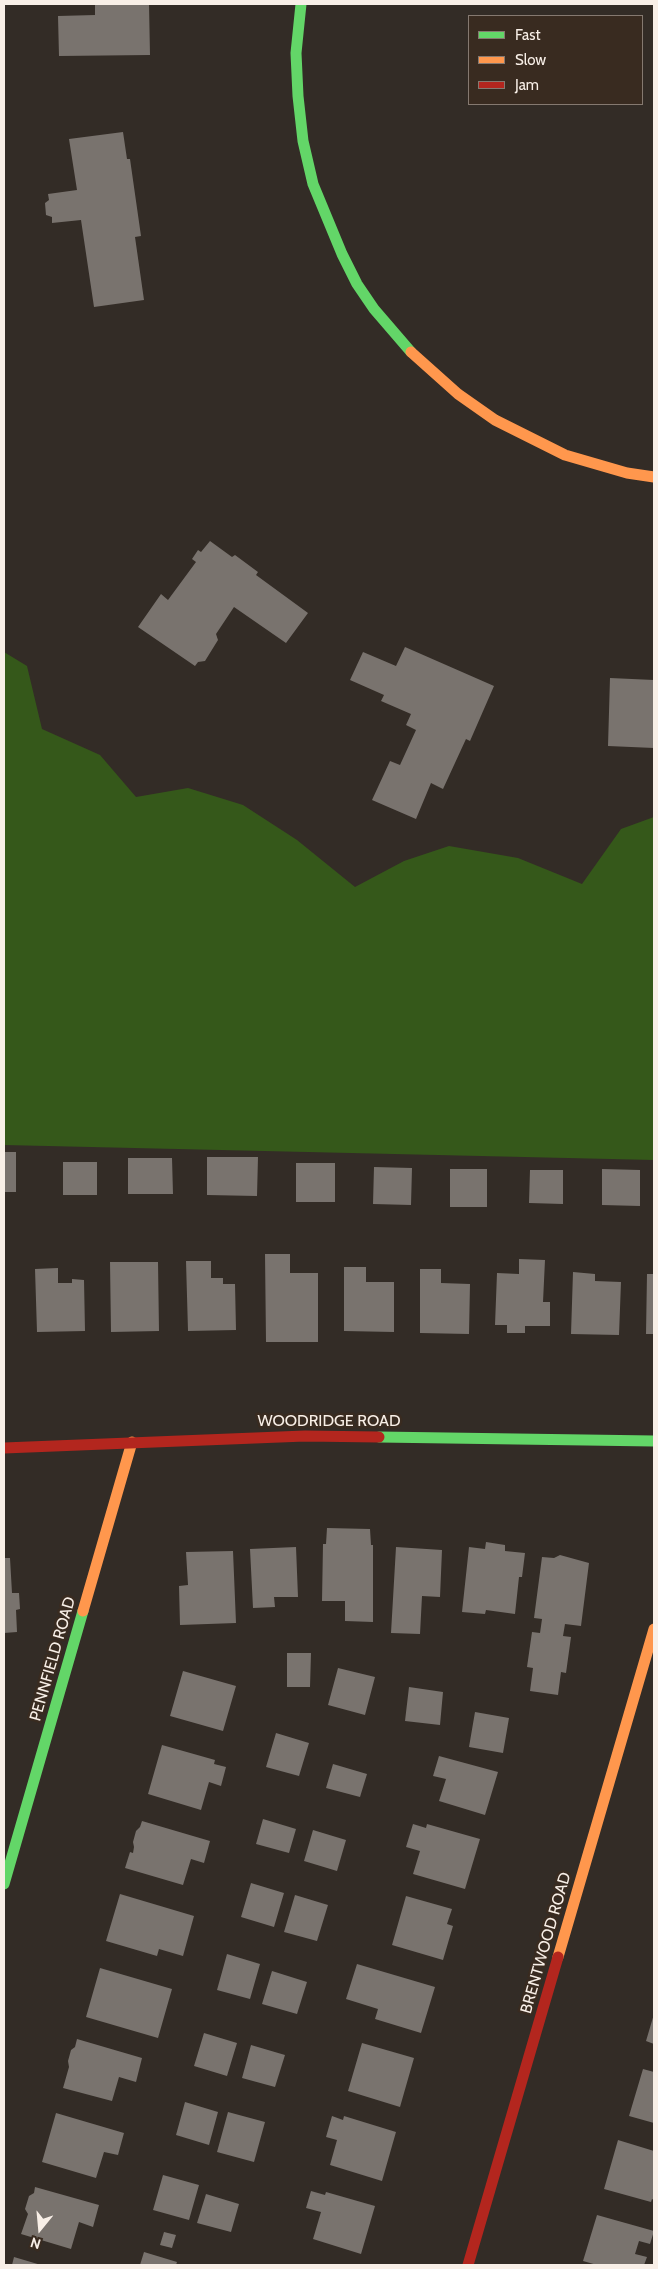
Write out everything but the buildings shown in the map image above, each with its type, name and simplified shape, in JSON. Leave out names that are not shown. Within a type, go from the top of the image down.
[{"type":"street","points":[[301,4],[296,53],[298,96],[303,141],[313,184],[342,254],[357,284],[374,309],[421,362],[458,394],[495,420],[565,456],[627,473],[654,477]]},
{"type":"street","name":"WOODRIDGE ROAD","points":[[4,1448],[305,1436],[554,1438],[654,1441]]},
{"type":"street","name":"PENNFIELD ROAD","points":[[4,1884],[132,1442]]},
{"type":"street","name":"BRENTWOOD ROAD","points":[[468,2265],[654,1629]]},
{"type":"green space","points":[[4,652],[27,666],[42,729],[100,755],[136,797],[188,788],[243,805],[297,840],[355,887],[404,861],[449,846],[518,858],[582,884],[621,829],[654,817],[654,1160],[4,1145]]},
{"type":"traffic: fast","points":[[301,4],[296,53],[298,96],[303,141],[313,184],[342,254],[357,284],[374,309],[411,352]]},
{"type":"traffic: fast","points":[[379,1437],[654,1441]]},
{"type":"traffic: fast","points":[[4,1884],[83,1611]]},
{"type":"traffic: slow","points":[[411,352],[458,394],[495,420],[565,455],[627,473],[654,477]]},
{"type":"traffic: slow","points":[[83,1611],[132,1442]]},
{"type":"traffic: slow","points":[[558,1957],[654,1629]]},
{"type":"traffic: jam","points":[[4,1448],[305,1436],[379,1437]]},
{"type":"traffic: jam","points":[[468,2265],[558,1957]]}]
